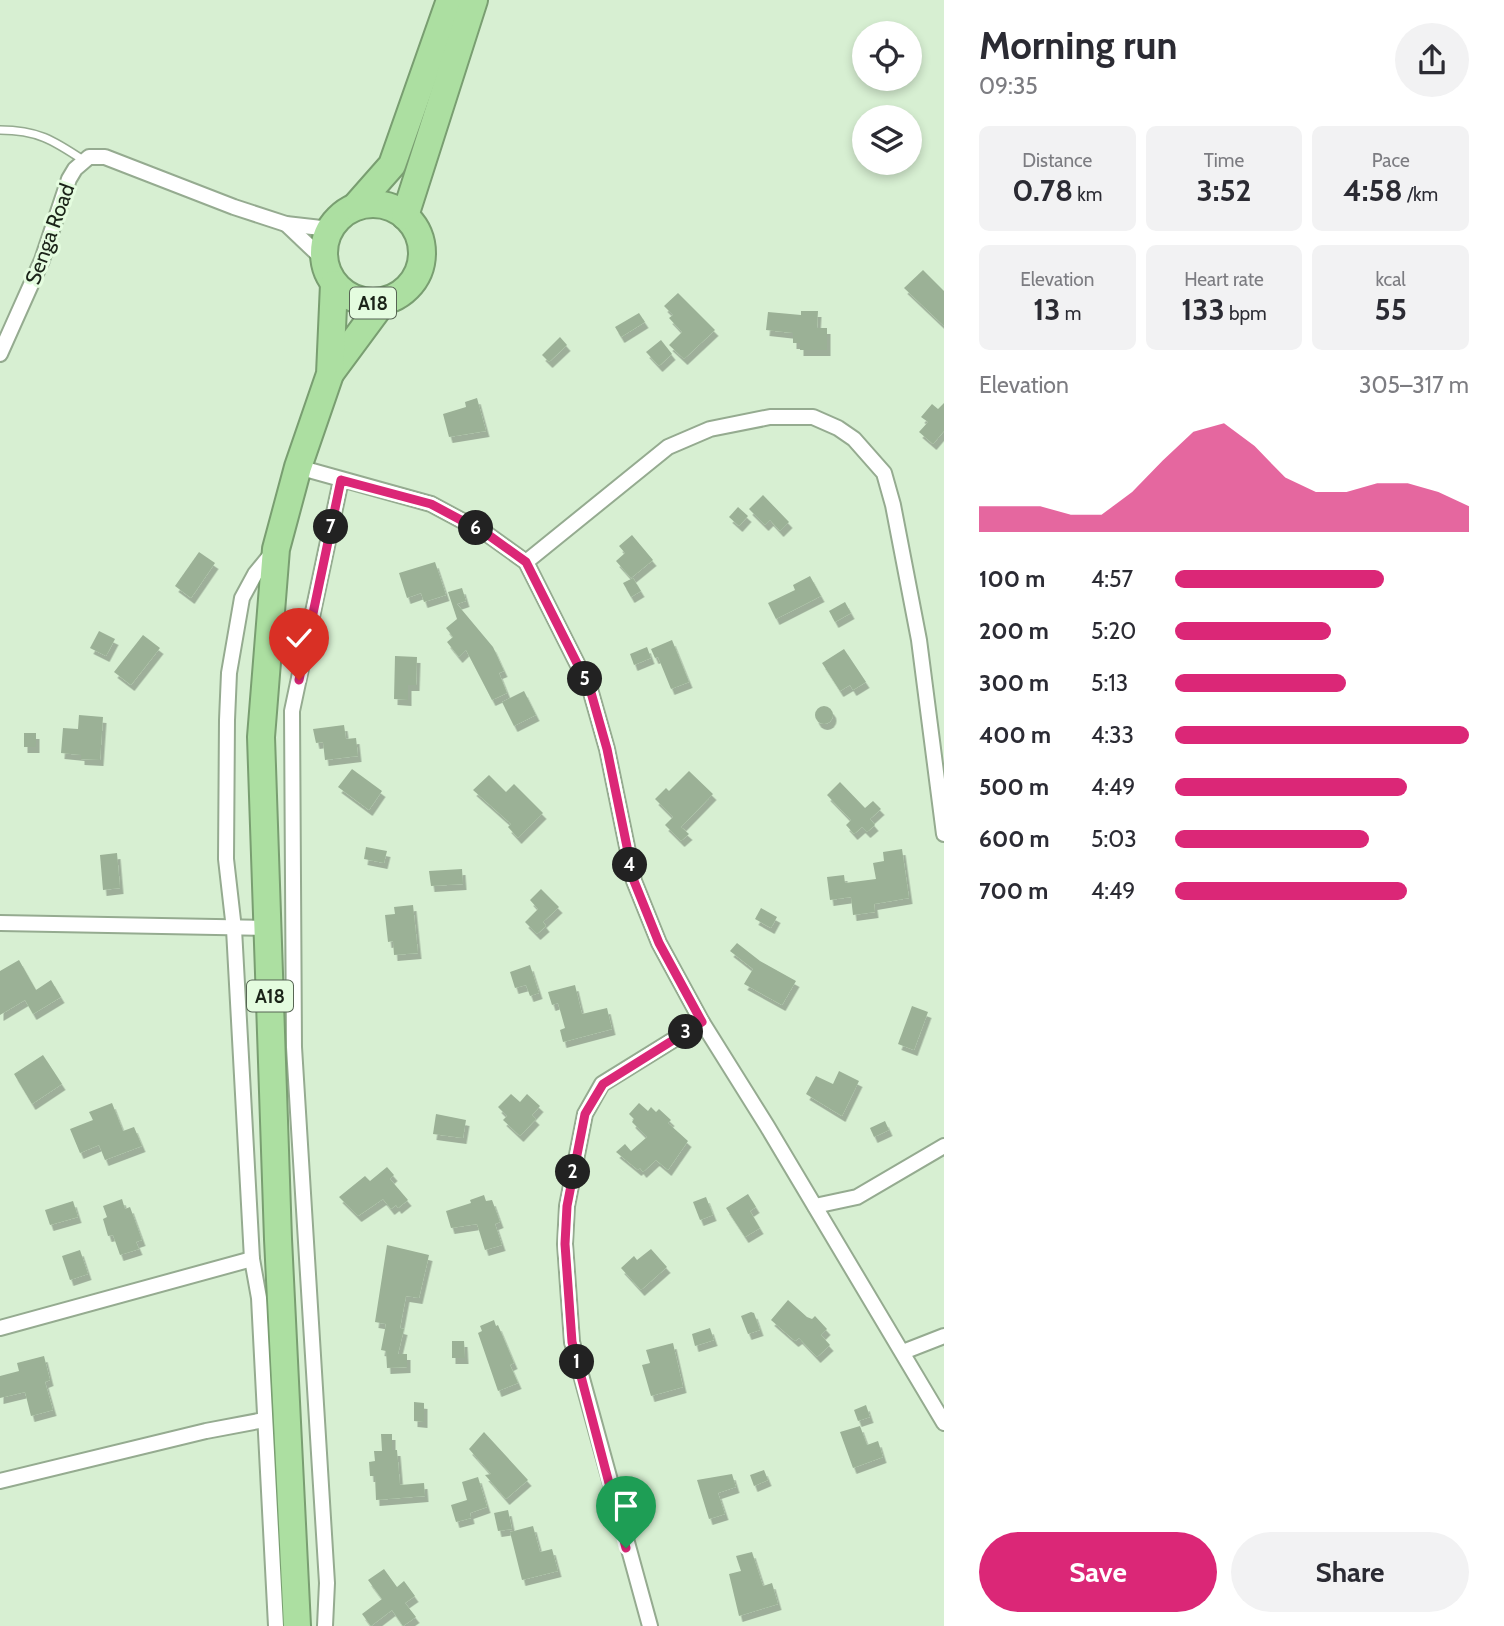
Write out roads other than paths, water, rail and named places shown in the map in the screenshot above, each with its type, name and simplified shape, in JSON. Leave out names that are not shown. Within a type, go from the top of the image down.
[{"type":"highway","points":[[324,260],[324,244],[330,229],[341,215],[355,207],[392,165],[450,0]]},
{"type":"highway","points":[[355,207],[381,205],[405,216],[474,0]]},
{"type":"highway","name":"A18","points":[[334,284],[356,300],[383,302],[400,295],[413,283],[421,266],[422,248],[416,230],[405,216]]},
{"type":"highway","name":"A18","points":[[297,1626],[278,1252],[261,737],[276,549],[298,467],[330,374],[334,284],[324,260]]},
{"type":"highway","name":"A18","points":[[330,374],[383,302]]},
{"type":"street","name":"Senga Road","points":[[0,354],[42,260],[69,179],[83,160],[96,156],[105,157],[234,207],[286,224],[330,229]]},
{"type":"street","name":"Senga Road","points":[[286,224],[324,260]]},
{"type":"street","points":[[526,562],[668,447],[710,429],[770,417],[813,417],[838,428],[854,439],[884,473],[893,505],[919,640],[944,834]]},
{"type":"street","points":[[298,467],[431,504],[487,534],[526,562],[590,689],[607,749],[634,881],[659,943],[702,1022],[944,1423]]},
{"type":"street","points":[[325,1626],[327,1583],[294,1047],[292,710],[341,480]]},
{"type":"street","points":[[275,1626],[259,1298],[253,1259],[234,929],[225,828],[229,673],[242,598],[255,574],[276,549]]},
{"type":"street","points":[[0,923],[268,928]]},
{"type":"street","points":[[650,1626],[572,1342],[565,1244],[567,1206],[585,1114],[591,1099],[603,1084],[702,1022]]},
{"type":"street","points":[[815,1206],[857,1197],[944,1146]]},
{"type":"street","points":[[0,1328],[253,1259]]},
{"type":"street","points":[[903,1353],[944,1336]]},
{"type":"street","points":[[0,1481],[206,1431],[264,1420]]},
{"type":"lane","points":[[0,130],[21,130],[49,137],[83,160]]}]
